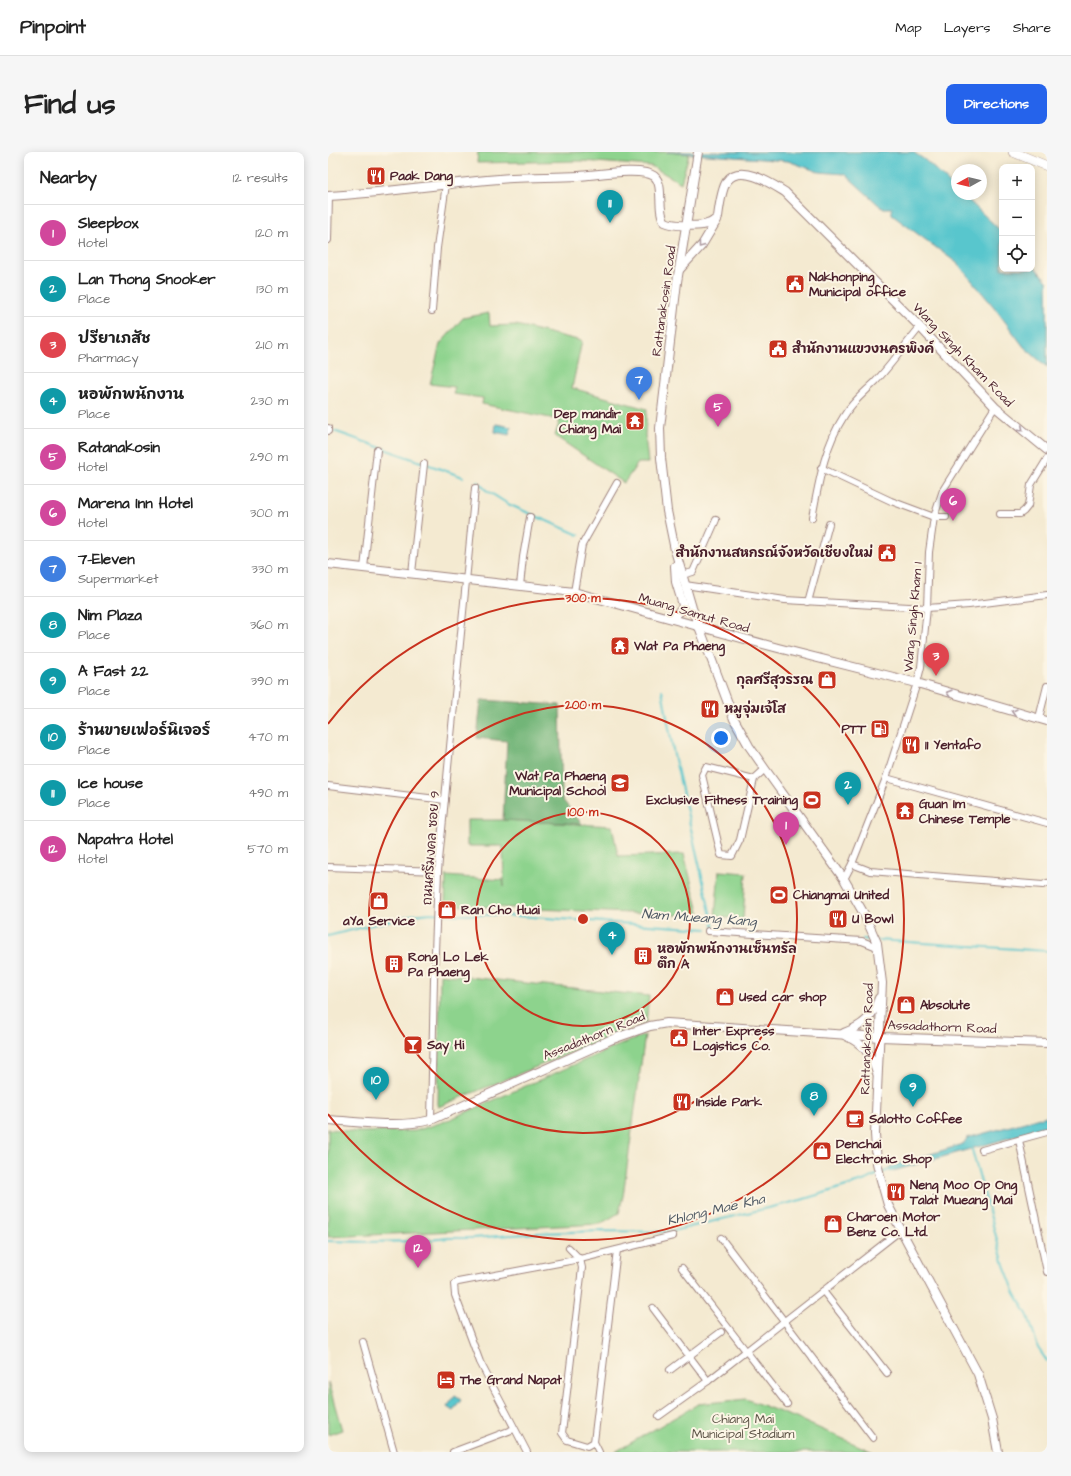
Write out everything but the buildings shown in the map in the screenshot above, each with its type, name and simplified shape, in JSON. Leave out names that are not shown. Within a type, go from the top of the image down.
[{"type":"main road","points":[[1013,152],[1047,166]]},
{"type":"street","name":"Rattanakosin Road","points":[[698,152],[679,270],[660,428],[661,458],[667,511],[682,576],[734,719],[749,746],[844,879],[865,916],[877,945],[882,987],[875,1138],[878,1168],[888,1205],[901,1230]]},
{"type":"street","points":[[328,240],[329,196],[512,178],[578,176],[634,171],[645,173],[654,176],[659,185],[660,212],[662,219],[665,222],[687,225],[706,224],[718,217]]},
{"type":"street","name":"Wang Singh Kham Road","points":[[718,217],[726,183],[734,175],[741,174],[756,177],[785,192],[920,327],[995,407],[1047,450]]},
{"type":"street","points":[[432,311],[437,248],[446,184]]},
{"type":"street","points":[[679,270],[702,245],[718,217]]},
{"type":"street","points":[[812,518],[821,468],[827,450],[843,417],[851,405],[875,381],[920,327]]},
{"type":"street","name":"Wang Singh Kham 1","points":[[844,879],[852,864],[886,778],[921,667],[927,608],[929,552],[934,517],[943,490],[995,407]]},
{"type":"street","points":[[364,568],[377,450]]},
{"type":"street","points":[[1000,514],[1020,514],[1024,511],[1028,506],[1031,484],[1047,459]]},
{"type":"street","points":[[412,574],[424,464]]},
{"type":"street","points":[[821,468],[891,501],[934,517],[946,517]]},
{"type":"street","points":[[574,592],[582,546],[617,483]]},
{"type":"street","name":"ถนนศรีมงคล ซอย 9","points":[[431,1120],[438,871],[475,488]]},
{"type":"street","points":[[520,586],[530,516]]},
{"type":"street","points":[[682,576],[693,572],[716,520]]},
{"type":"street","points":[[808,602],[829,524]]},
{"type":"street","points":[[668,617],[680,612],[683,609],[676,582],[675,550]]},
{"type":"street","name":"Muang Samut Road","points":[[328,564],[574,592],[778,648],[917,683],[1043,720]]},
{"type":"street","points":[[685,585],[785,600],[927,608],[969,605],[1047,595]]},
{"type":"street","points":[[1043,720],[1047,686]]},
{"type":"street","points":[[754,779],[706,768],[702,775],[721,855],[732,856],[740,840],[754,779],[765,769]]},
{"type":"street","points":[[886,778],[1047,823]]},
{"type":"street","points":[[328,786],[445,800]]},
{"type":"street","points":[[852,864],[870,872],[1044,885],[1047,883]]},
{"type":"street","points":[[328,867],[438,871]]},
{"type":"street","points":[[708,931],[862,941],[877,945]]},
{"type":"street","points":[[841,1034],[860,1026],[871,1016],[875,1010],[882,987]]},
{"type":"street","name":"Assadathorn Road","points":[[328,1120],[403,1124],[431,1120],[610,1040],[658,1024],[677,1023],[880,1037],[1047,1043]]},
{"type":"street","points":[[841,1034],[855,1040],[864,1047],[874,1065],[878,1077]]},
{"type":"street","points":[[982,1150],[1047,1132]]},
{"type":"street","points":[[1020,1140],[1047,1272]]},
{"type":"street","points":[[660,1416],[708,1382],[901,1230],[978,1374],[992,1419],[998,1452]]},
{"type":"street","points":[[526,1452],[480,1362],[455,1295],[454,1284],[580,1259],[673,1236]]},
{"type":"street","points":[[720,1238],[873,1438]]},
{"type":"street","points":[[569,1248],[580,1259],[582,1268],[562,1433],[567,1440],[587,1446],[594,1442]]},
{"type":"street","points":[[599,1452],[594,1442],[617,1250]]},
{"type":"street","points":[[682,1268],[787,1404]]},
{"type":"street","points":[[823,1291],[887,1373]]},
{"type":"street","points":[[653,1308],[708,1382]]},
{"type":"street","points":[[670,1370],[721,1332]]},
{"type":"street","points":[[363,1342],[394,1452]]},
{"type":"street","points":[[453,1452],[468,1449],[514,1429]]},
{"type":"green space","points":[[478,152],[667,152],[689,154],[681,183],[651,166],[582,161],[477,163]]},
{"type":"green space","points":[[489,313],[490,326],[516,325],[582,341],[572,388],[647,409],[645,435],[648,463],[638,463],[624,483],[555,436],[560,420],[482,404],[483,398],[453,394],[455,387],[430,384],[440,344],[463,318]]},
{"type":"green space","points":[[481,700],[560,705],[562,799],[582,824],[503,820],[507,741],[477,738]]},
{"type":"green space","points":[[467,820],[503,820],[612,826],[618,856],[684,854],[700,916],[445,905],[446,876],[503,880],[504,887],[503,846],[467,846]]},
{"type":"green space","points":[[719,871],[746,873],[743,919],[715,917]]},
{"type":"green space","points":[[440,974],[649,996],[646,1022],[438,1107]]},
{"type":"green space","points":[[645,1035],[623,1196],[619,1213],[600,1224],[328,1237],[328,1129],[359,1132],[415,1131],[446,1121]]},
{"type":"green space","points":[[328,1382],[342,1430],[328,1435]]},
{"type":"green space","name":"Chiang Mai Municipal Stadium","points":[[746,1399],[796,1418],[873,1452],[615,1452],[698,1404]]},
{"type":"water","points":[[667,152],[913,152],[925,160],[951,184],[951,200],[968,200],[999,229],[999,272],[1035,272],[1035,267],[1047,281],[1047,367],[1024,347],[994,307],[957,263],[892,215],[892,208],[882,208],[845,174],[819,172],[788,161]]},
{"type":"water","points":[[496,424],[511,427],[509,435],[495,432]]},
{"type":"water","points":[[1047,1116],[1047,1127],[890,1172],[889,1167],[957,1146],[964,1143],[967,1138]]},
{"type":"water","points":[[455,1396],[461,1400],[453,1411],[447,1407]]},
{"type":"waterway","points":[[334,431],[463,477]]},
{"type":"waterway","points":[[477,481],[486,490],[508,504],[579,535]]},
{"type":"waterway","points":[[662,690],[674,755],[714,929]]},
{"type":"waterway","name":"Nam Mueang Kang","points":[[328,936],[412,915],[431,913],[455,915],[502,915],[707,929]]},
{"type":"waterway","name":"Nam Mueang Kang","points":[[863,939],[873,940]]},
{"type":"waterway","name":"Nam Mueang Kang","points":[[877,940],[1047,951]]},
{"type":"waterway","points":[[971,1146],[1004,1265],[1015,1293],[1028,1316],[1038,1348],[1047,1361]]},
{"type":"waterway","name":"Khlong Mae Kha","points":[[882,1173],[891,1169]]},
{"type":"waterway","name":"Khlong Mae Kha","points":[[328,1241],[418,1241],[539,1233],[602,1231],[669,1232],[801,1200],[866,1180],[878,1174]]},
{"type":"place","name":"Paak Dang","points":[[376,176]]},
{"type":"place","name":"Ice house","points":[[610,223]]},
{"type":"place","name":"Nakhonping Municipal office","points":[[795,284]]},
{"type":"place","name":"สำนักงานแขวงนครพิงค์","points":[[778,349]]},
{"type":"place","name":"7-Eleven","points":[[639,400]]},
{"type":"place","name":"Dep mandir Chiang Mai","points":[[635,421]]},
{"type":"place","name":"Ratanakosin","points":[[718,427]]},
{"type":"place","name":"Marena Inn Hotel","points":[[953,521]]},
{"type":"place","name":"สำนักงานสหกรณ์จังหวัดเชียงใหม่","points":[[887,553]]},
{"type":"place","name":"Wat Pa Phaeng","points":[[620,646]]},
{"type":"place","name":"ปรียาเภสัช","points":[[936,676]]},
{"type":"place","name":"กุลศรีสุวรรณ","points":[[827,680]]},
{"type":"place","name":"หมูจุ่มเจ้โส","points":[[710,709]]},
{"type":"place","name":"PTT","points":[[880,729]]},
{"type":"place","name":"11 Yentafo","points":[[911,745]]},
{"type":"place","name":"Wat Pa Phaeng Municipal School","points":[[620,783]]},
{"type":"place","name":"Exclusive Fitness Training","points":[[812,800]]},
{"type":"place","name":"Lan Thong Snooker","points":[[848,805]]},
{"type":"place","name":"Guan Im Chinese Temple","points":[[905,811]]},
{"type":"place","name":"Sleepbox","points":[[786,845]]},
{"type":"place","name":"Chiangmai United","points":[[779,895]]},
{"type":"place","name":"aYa Service","points":[[379,901]]},
{"type":"place","name":"Ran Cho Huai","points":[[447,910]]},
{"type":"place","name":"U Bowl","points":[[838,919]]},
{"type":"place","name":"หอพักพนักงาน","points":[[612,955]]},
{"type":"place","name":"หอพักพนักงานเซ็นทรัล ตึก A","points":[[643,956]]},
{"type":"place","name":"Rong Lo Lek Pa Phaeng","points":[[394,964]]},
{"type":"place","name":"Used car shop","points":[[725,997]]},
{"type":"place","name":"Absolute","points":[[906,1005]]},
{"type":"place","name":"Inter Express Logistics Co.","points":[[679,1038]]},
{"type":"place","name":"Say Hi","points":[[413,1045]]},
{"type":"place","name":"ร้านขายเฟอร์นิเจอร์","points":[[376,1100]]},
{"type":"place","name":"Inside Park","points":[[682,1102]]},
{"type":"place","name":"A Fast 22","points":[[913,1107]]},
{"type":"place","name":"Nim Plaza","points":[[814,1116]]},
{"type":"place","name":"Salotto Coffee","points":[[855,1119]]},
{"type":"place","name":"Denchai Electronic Shop","points":[[822,1151]]},
{"type":"place","name":"Neng Moo Op Ong Talat Mueang Mai","points":[[896,1192]]},
{"type":"place","name":"Charoen Motor Benz Co. Ltd.","points":[[833,1224]]},
{"type":"place","name":"Napatra Hotel","points":[[418,1268]]},
{"type":"place","name":"The Grand Napat","points":[[446,1380]]}]
